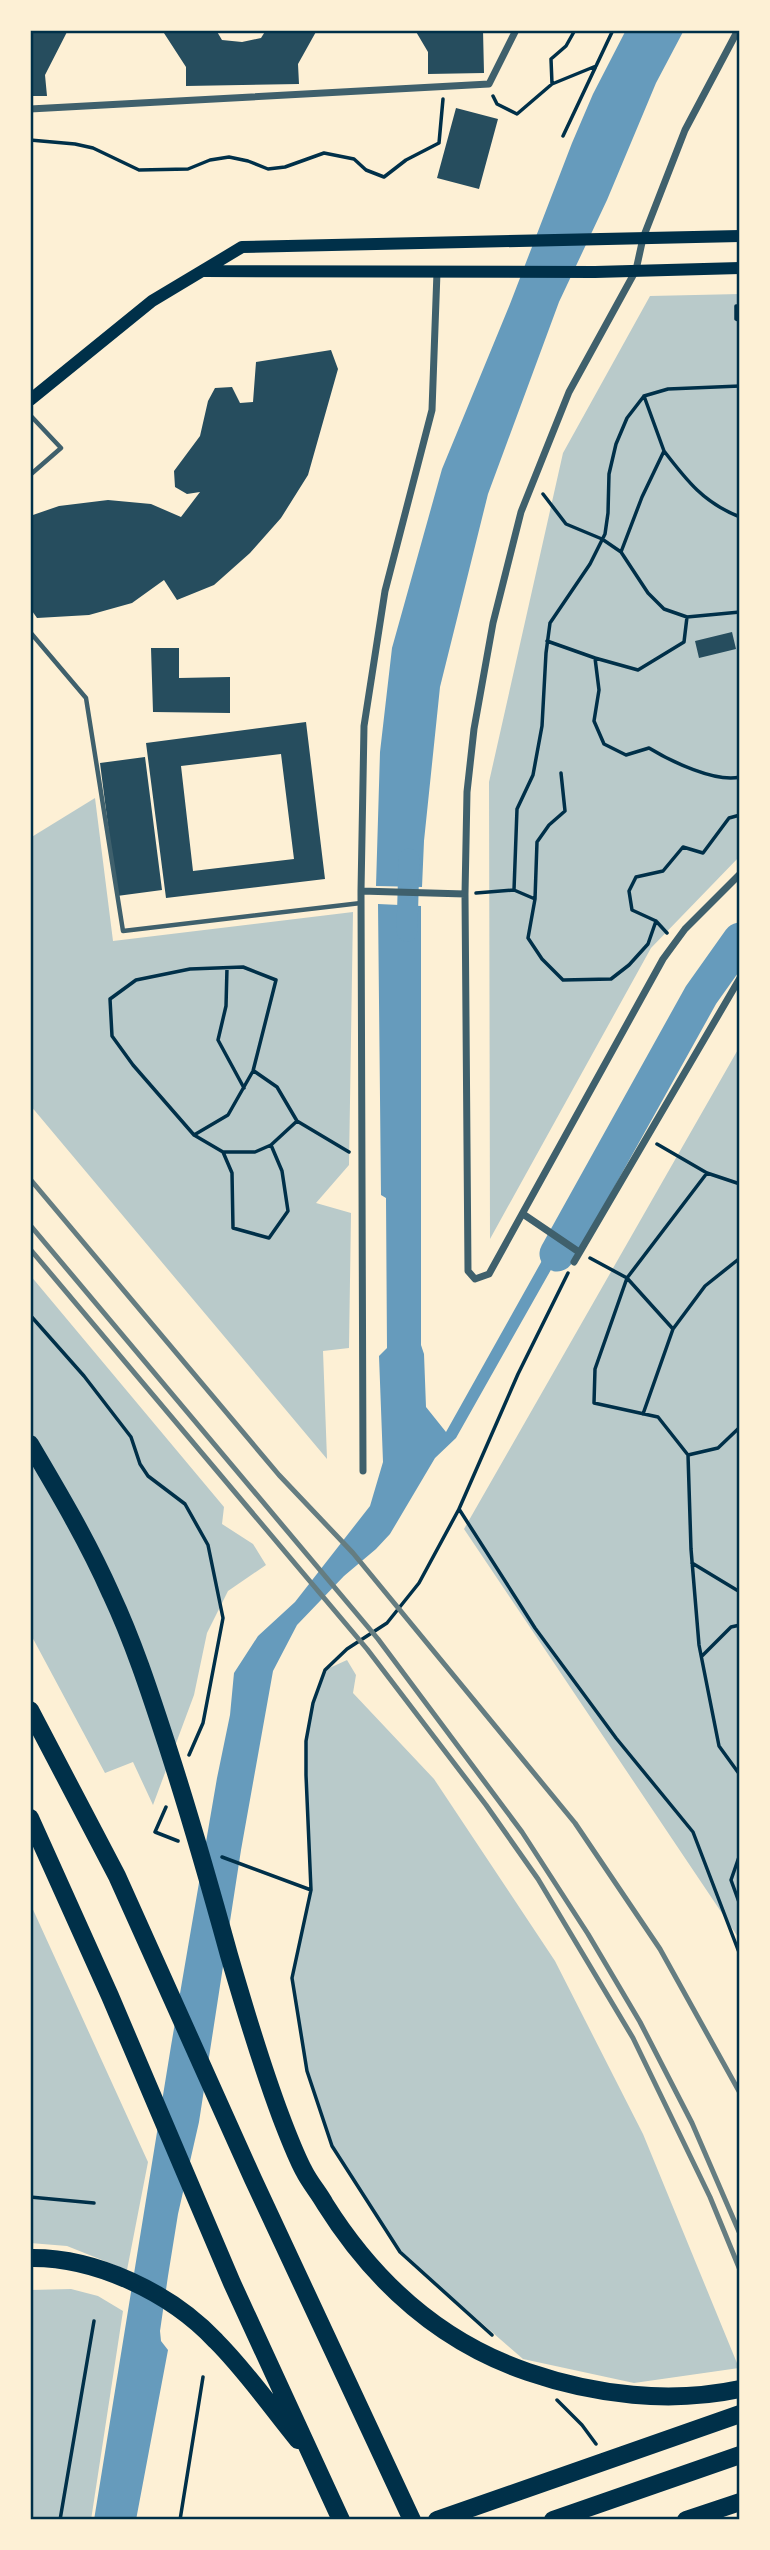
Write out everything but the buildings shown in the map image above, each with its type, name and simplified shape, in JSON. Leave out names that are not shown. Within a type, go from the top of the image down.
[{"type":"highway","points":[[30,1444],[68,1508],[121,1618],[169,1751],[249,2027],[269,2085],[305,2174],[354,2248],[380,2278],[431,2323],[478,2351],[515,2368],[557,2382],[633,2397],[721,2393],[740,2389]]},
{"type":"highway","points":[[30,1710],[117,1876],[253,2179],[412,2520]]},
{"type":"highway","points":[[30,1818],[110,1996],[232,2283],[341,2520]]},
{"type":"highway","points":[[30,2258],[66,2261],[102,2270],[135,2284],[177,2308],[216,2340],[313,2459]]},
{"type":"highway","points":[[437,2520],[740,2414]]},
{"type":"highway","points":[[553,2520],[740,2455]]},
{"type":"highway","points":[[686,2520],[740,2502]]},
{"type":"main road","points":[[30,400],[152,301],[242,247],[740,236]]},
{"type":"main road","points":[[204,271],[481,272],[740,268]]},
{"type":"street","points":[[30,109],[489,84],[516,30]]},
{"type":"street","points":[[738,30],[685,130],[643,238],[636,270],[569,392],[521,512],[493,623],[474,729],[467,792],[465,894],[468,1271],[475,1279],[489,1275],[663,959],[685,929],[740,874]]},
{"type":"street","points":[[363,1471],[361,891],[364,726],[385,591],[432,410],[437,272]]},
{"type":"street","points":[[361,891],[465,894]]},
{"type":"street","points":[[574,1262],[576,1250],[646,1138],[740,978]]},
{"type":"street","points":[[523,1214],[576,1250]]},
{"type":"lane","points":[[30,415],[61,447],[30,475]]},
{"type":"lane","points":[[30,632],[86,698],[123,932],[361,903]]},
{"type":"path","points":[[552,84],[551,59],[566,46],[575,30]]},
{"type":"path","points":[[563,136],[613,30]]},
{"type":"path","points":[[489,84],[497,104],[517,114],[552,84],[596,66]]},
{"type":"path","points":[[30,140],[93,148],[139,170],[188,169],[209,160],[229,157],[268,169],[285,167],[324,153],[354,159],[366,170],[384,177],[406,160],[439,143],[444,86]]},
{"type":"path","points":[[740,306],[736,306],[736,319],[740,321]]},
{"type":"path","points":[[514,890],[517,808],[533,775],[542,726],[550,623],[577,585],[602,540],[608,513],[609,474],[626,418],[644,396],[668,388],[740,386]]},
{"type":"path","points":[[644,396],[664,451],[685,479],[717,508],[740,517]]},
{"type":"path","points":[[621,552],[664,451]]},
{"type":"path","points":[[533,482],[566,524],[621,552],[649,593],[664,609],[687,617],[740,612]]},
{"type":"path","points":[[547,641],[638,670],[684,642],[687,617]]},
{"type":"path","points":[[595,658],[599,690],[594,721],[604,744],[626,755],[649,748],[670,760],[730,780],[740,777]]},
{"type":"path","points":[[561,773],[565,811],[549,825],[537,842],[534,899],[527,938],[542,959],[563,980],[611,979],[629,965],[648,944],[656,921]]},
{"type":"path","points":[[676,942],[656,921],[632,910],[629,891],[636,877],[663,871],[683,847],[702,853],[729,818],[740,815]]},
{"type":"path","points":[[465,894],[514,890],[534,899]]},
{"type":"path","points":[[194,1135],[228,1115],[254,1071],[276,980],[243,967],[190,969],[136,980],[110,999],[112,1036],[159,1097],[194,1135],[223,1152],[255,1153],[271,1144],[297,1121]]},
{"type":"path","points":[[227,968],[226,1006],[218,1040],[244,1088]]},
{"type":"path","points":[[254,1071],[277,1087],[297,1121],[363,1160]]},
{"type":"path","points":[[646,1138],[707,1172],[740,1184]]},
{"type":"path","points":[[223,1152],[232,1173],[233,1228],[269,1238],[288,1210],[282,1171],[271,1144]]},
{"type":"path","points":[[707,1172],[627,1278],[595,1369],[594,1403],[658,1417],[688,1455],[692,1563],[701,1657],[719,1745],[740,1775]]},
{"type":"path","points":[[576,1250],[627,1278],[673,1329]]},
{"type":"path","points":[[643,1414],[673,1329],[705,1286],[740,1258]]},
{"type":"path","points":[[499,2342],[400,2252],[332,2146],[307,2071],[292,1978],[311,1891],[306,1741],[313,1703],[325,1670],[347,1649],[387,1623],[419,1583],[459,1509],[518,1374],[574,1262]]},
{"type":"path","points":[[30,1315],[84,1376],[131,1437],[140,1464],[148,1476],[185,1504],[208,1545],[223,1618],[204,1723],[187,1759]]},
{"type":"path","points":[[688,1455],[718,1448],[740,1427]]},
{"type":"path","points":[[459,1509],[535,1628],[616,1738],[693,1832],[740,1955]]},
{"type":"path","points":[[692,1563],[740,1592]]},
{"type":"path","points":[[701,1657],[731,1627],[740,1625]]},
{"type":"path","points":[[171,1796],[155,1832],[179,1841]]},
{"type":"path","points":[[740,1854],[731,1880],[740,1905]]},
{"type":"path","points":[[217,1855],[311,1891]]},
{"type":"path","points":[[30,2196],[94,2203]]},
{"type":"path","points":[[60,2520],[94,2320]]},
{"type":"path","points":[[180,2520],[203,2377]]},
{"type":"path","points":[[554,2397],[582,2425],[597,2446]]},
{"type":"shaded area","points":[[740,294],[740,856],[651,948],[490,1239],[489,782],[563,453],[650,296]]},
{"type":"shaded area","points":[[95,798],[113,941],[353,912],[349,1165],[316,1203],[351,1213],[349,1348],[323,1351],[327,1459],[30,1105],[30,838]]},
{"type":"shaded area","points":[[740,1046],[740,1940],[464,1529]]},
{"type":"shaded area","points":[[30,1275],[224,1507],[222,1524],[253,1544],[266,1565],[228,1591],[207,1633],[194,1695],[153,1805],[133,1762],[105,1773],[30,1633]]},
{"type":"shaded area","points":[[347,1660],[356,1675],[353,1693],[434,1779],[555,1961],[643,2134],[739,2368],[634,2383],[523,2359],[400,2252],[332,2146],[307,2071],[292,1978],[311,1890],[306,1741],[313,1703],[325,1670]]},
{"type":"shaded area","points":[[30,1903],[148,2162],[127,2270],[67,2246],[30,2243]]},
{"type":"shaded area","points":[[71,2289],[98,2296],[123,2311],[91,2520],[30,2520],[30,2290]]},
{"type":"water","points":[[626,30],[684,30],[656,83],[607,200],[559,302],[488,494],[440,687],[424,841],[422,887],[376,886],[380,752],[392,648],[442,469],[572,143],[593,94]]},
{"type":"water","points":[[378,904],[421,906],[421,1345],[424,1354],[426,1407],[446,1432],[572,1207],[583,1213],[456,1438],[435,1458],[390,1534],[344,1576],[297,1625],[273,1671],[241,1850],[199,2122],[178,2214],[160,2331],[161,2341],[168,2350],[136,2520],[94,2520],[171,2046],[230,1715],[234,1673],[258,1636],[295,1602],[370,1506],[383,1462],[379,1356],[387,1348],[386,1198],[381,1195]]},
{"type":"waterway","points":[[407,931],[409,859]]},
{"type":"waterway","points":[[557,1254],[701,995],[740,940]]},
{"type":"railway","points":[[30,1179],[279,1475],[353,1553],[575,1823],[660,1949],[740,2093]]},
{"type":"railway","points":[[30,1225],[378,1639],[522,1832],[588,1934],[640,2022],[692,2123],[740,2234]]},
{"type":"railway","points":[[30,1249],[367,1649],[486,1805],[538,1879],[633,2038],[710,2197],[740,2270]]}]
